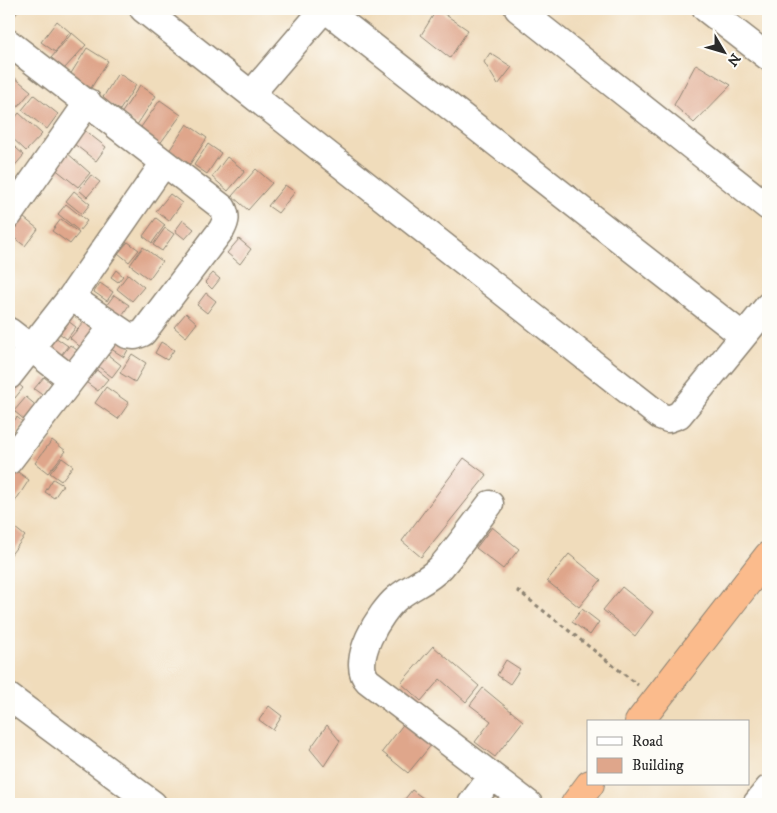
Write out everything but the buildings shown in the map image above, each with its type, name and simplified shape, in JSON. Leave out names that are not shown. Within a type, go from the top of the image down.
[{"type":"highway","points":[[641,720],[768,556]]},
{"type":"highway","points":[[575,804],[588,786]]},
{"type":"street","points":[[144,9],[660,416],[668,419],[679,415],[768,306]]},
{"type":"street","points":[[252,93],[325,9],[743,336]]},
{"type":"street","points":[[518,9],[768,207]]},
{"type":"street","points":[[706,9],[768,57]]},
{"type":"street","points":[[11,48],[88,102],[223,208],[226,221],[143,333],[134,336],[127,335],[112,327],[71,297]]},
{"type":"street","points":[[9,215],[88,102]]},
{"type":"street","points":[[9,376],[71,297],[164,163]]},
{"type":"street","points":[[9,461],[112,327]]},
{"type":"street","points":[[9,332],[72,379]]},
{"type":"street","points":[[490,504],[440,568],[420,585],[399,596],[390,605],[365,647],[360,667],[363,676],[528,804]]},
{"type":"street","points":[[9,697],[153,804]]},
{"type":"street","points":[[471,804],[492,776]]},
{"type":"path","points":[[516,590],[656,700]]}]
